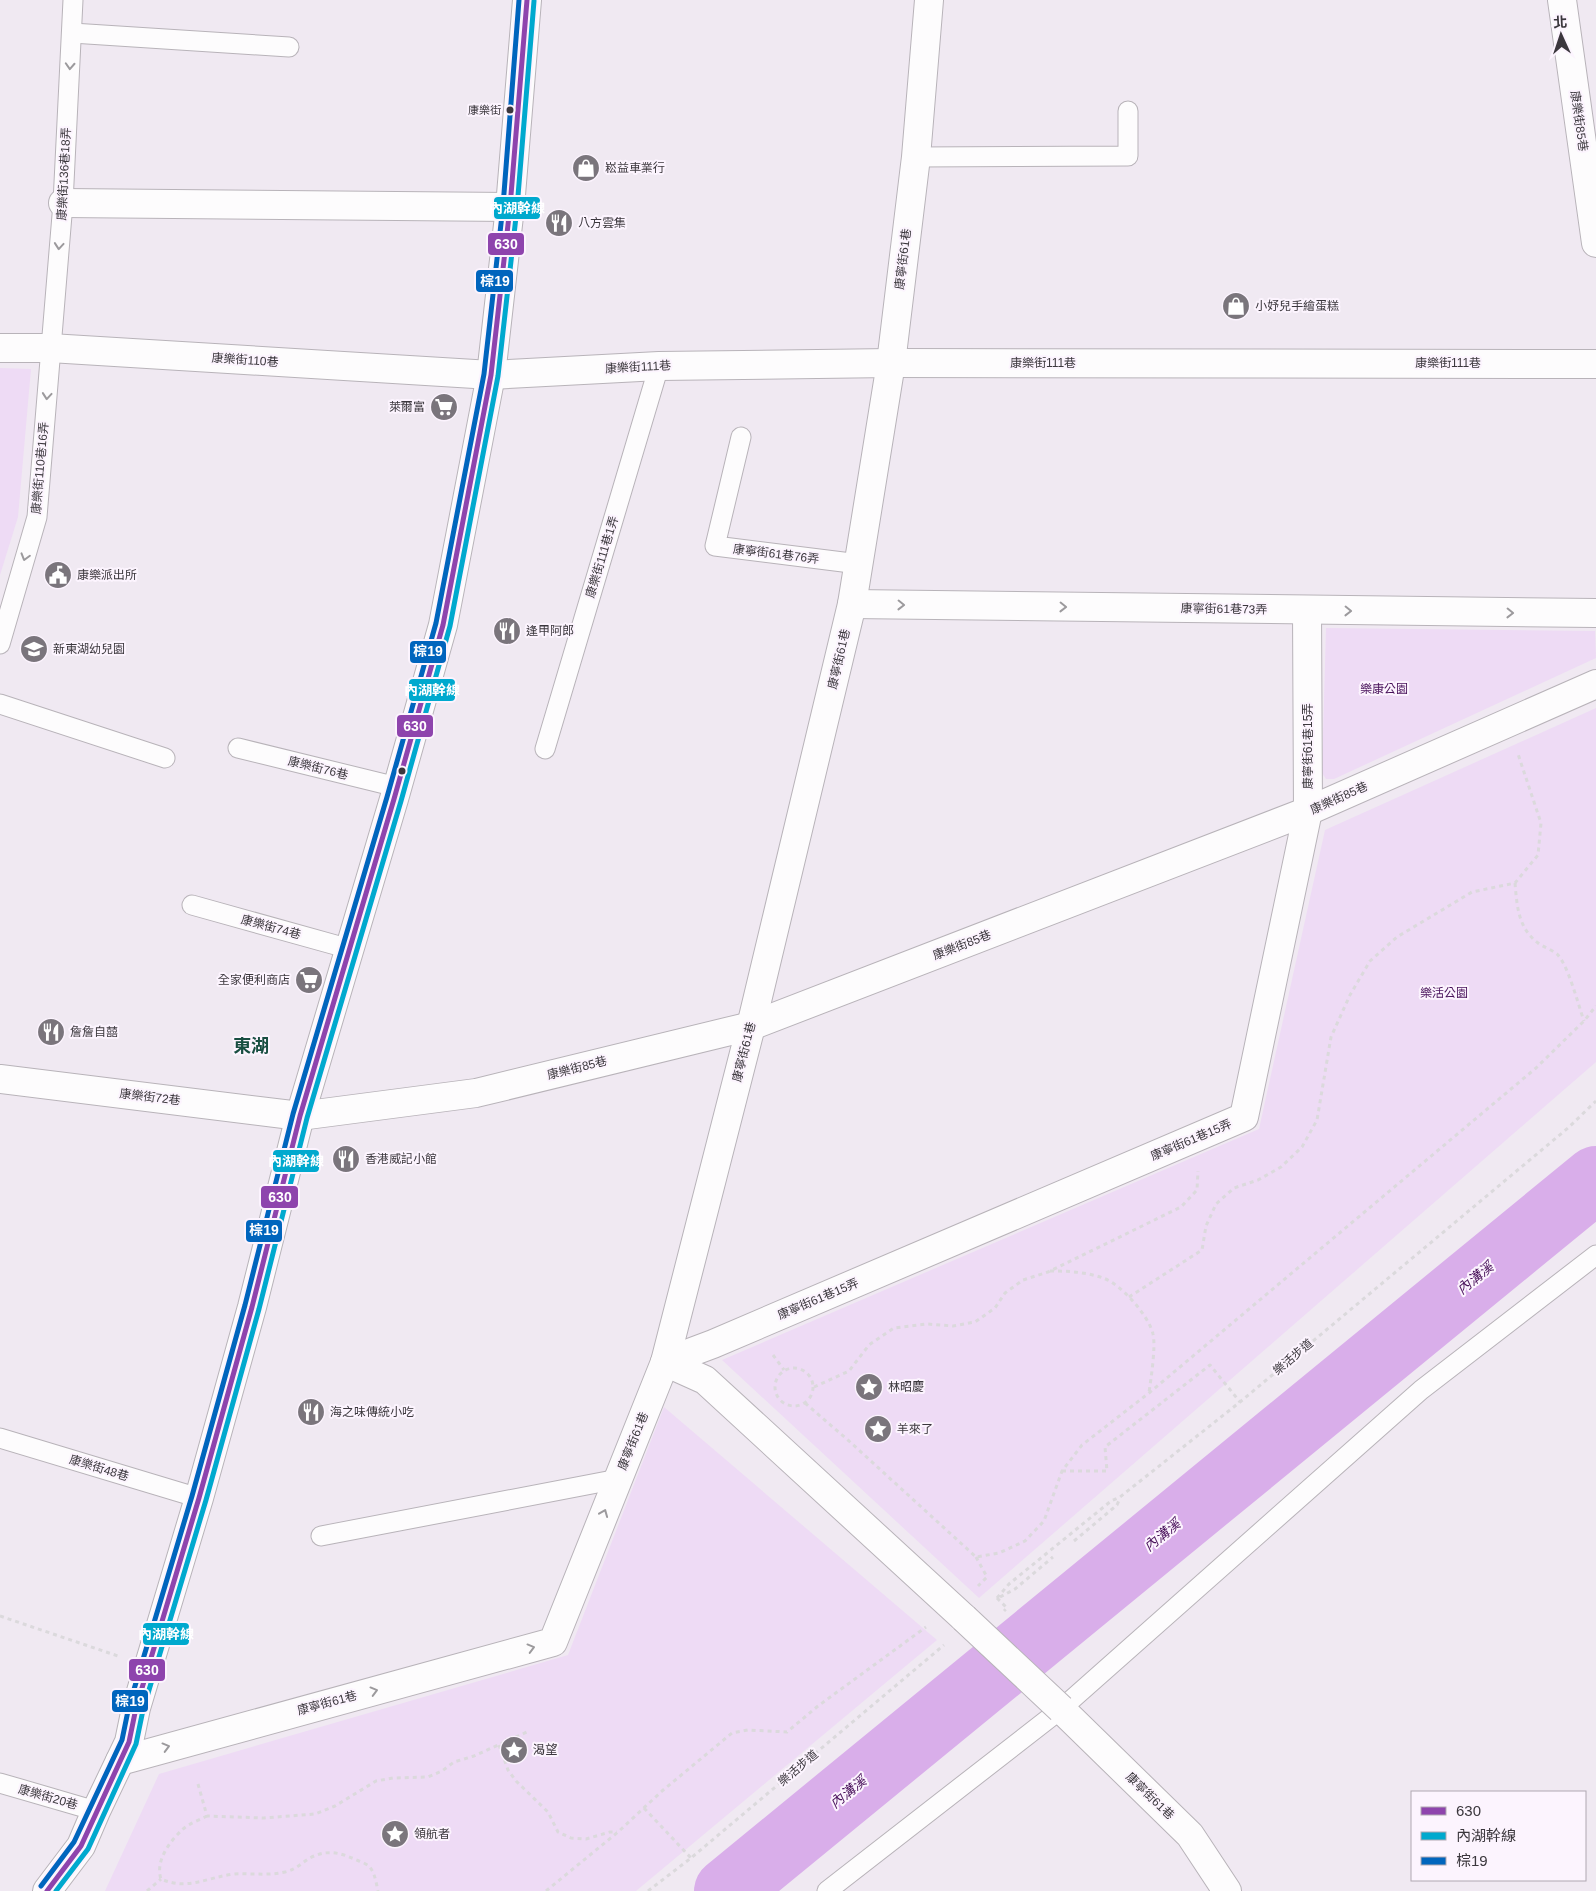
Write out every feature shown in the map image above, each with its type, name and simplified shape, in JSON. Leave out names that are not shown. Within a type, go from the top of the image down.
[{"type":"street","points":[[47,1891],[81,1846],[128,1742],[136,1708],[199,1498],[252,1307],[300,1116],[443,625],[491,375],[510,208],[527,0]]},
{"type":"street","name":"康寧街61巷","points":[[120,1761],[553,1642],[665,1362],[750,1026],[852,604],[891,363],[916,157],[929,0]]},
{"type":"street","name":"康樂街85巷","points":[[1562,0],[1596,243]]},
{"type":"street","points":[[63,203],[510,208]]},
{"type":"street","name":"康樂街110巷","points":[[0,348],[50,348],[491,375]]},
{"type":"street","name":"康樂街111巷","points":[[491,375],[660,366],[891,363],[1596,364]]},
{"type":"street","name":"康寧街61巷73弄","points":[[852,604],[1596,614]]},
{"type":"street","name":"康寧街61巷15弄","points":[[665,1362],[713,1344],[1244,1117],[1308,811],[1308,610]]},
{"type":"street","name":"康樂街85巷","points":[[300,1116],[476,1092],[750,1026],[1308,811],[1596,684]]},
{"type":"street","name":"康樂街72巷","points":[[0,1079],[300,1116]]},
{"type":"street","name":"康寧街61巷","points":[[665,1362],[705,1380],[958,1613],[1190,1835],[1227,1891]]},
{"type":"lane","name":"康樂街136巷18弄","points":[[50,348],[63,203],[73,0]]},
{"type":"lane","points":[[72,33],[289,47]]},
{"type":"lane","points":[[916,157],[1128,156],[1128,111]]},
{"type":"lane","name":"康樂街110巷16弄","points":[[0,644],[37,517],[50,348]]},
{"type":"lane","name":"康樂街111巷1弄","points":[[545,749],[660,366]]},
{"type":"lane","name":"康寧街61巷76弄","points":[[741,437],[715,546],[858,564]]},
{"type":"lane","points":[[0,704],[166,758]]},
{"type":"lane","name":"康樂街76巷","points":[[238,748],[397,788]]},
{"type":"lane","name":"康樂街74巷","points":[[192,905],[350,948]]},
{"type":"lane","points":[[827,1891],[1061,1710],[1421,1390],[1596,1255]]},
{"type":"lane","name":"康樂街48巷","points":[[0,1438],[199,1498]]},
{"type":"lane","points":[[321,1536],[618,1479]]},
{"type":"lane","name":"康樂街20巷","points":[[0,1784],[96,1811]]},
{"type":"path","points":[[1129,1297],[1202,1250],[1206,1226],[1216,1204],[1234,1188],[1258,1180],[1281,1167],[1302,1147],[1317,1120],[1331,1037],[1350,994],[1370,961],[1396,937],[1472,892],[1515,883],[1538,855],[1541,823],[1517,751]]},
{"type":"path","points":[[1515,883],[1517,908],[1523,927],[1536,942],[1557,955],[1567,973],[1584,1020]]},
{"type":"path","points":[[805,1403],[849,1440],[976,1557],[1000,1553],[1025,1541],[1044,1521],[1062,1471],[1082,1445],[1149,1393],[1536,1068],[1596,1006]]},
{"type":"path","name":"樂活步道","points":[[997,1598],[1009,1584],[1111,1501],[1120,1497],[1240,1402],[1568,1128],[1596,1101]]},
{"type":"path","points":[[814,1386],[849,1371],[869,1345],[894,1328],[927,1324],[953,1326],[975,1322],[995,1308],[1005,1293],[1023,1280],[1048,1272],[1181,1208],[1197,1190],[1198,1168]]},
{"type":"path","points":[[1048,1272],[1072,1271],[1105,1279],[1129,1297],[1144,1314],[1154,1335],[1149,1393]]},
{"type":"path","points":[[772,1352],[784,1370]]},
{"type":"path","points":[[1062,1471],[1107,1471],[1104,1447],[1210,1365],[1240,1402]]},
{"type":"path","points":[[794,1368],[803,1370],[811,1377],[814,1386],[811,1396],[805,1403],[795,1406],[785,1404],[778,1397],[774,1387],[777,1378],[784,1370],[794,1368]]},
{"type":"path","points":[[1074,1541],[1117,1505],[1120,1497]]},
{"type":"path","points":[[1007,1608],[997,1598],[1015,1589],[1053,1557]]},
{"type":"path","points":[[546,1891],[618,1832],[709,1750],[732,1733],[748,1730],[787,1732],[818,1706],[958,1613]]},
{"type":"path","points":[[0,1616],[148,1666]]},
{"type":"path","name":"樂活步道","points":[[648,1891],[691,1858],[946,1644]]},
{"type":"path","points":[[378,1891],[375,1877],[368,1865],[340,1853],[326,1852],[312,1856],[298,1867],[285,1872],[232,1874],[201,1884],[184,1886],[171,1885],[161,1879],[158,1871],[163,1854],[182,1829],[206,1816],[264,1818],[316,1814],[335,1806],[376,1781],[393,1778],[428,1777],[442,1771],[454,1762],[474,1756],[528,1732]]},
{"type":"path","points":[[499,1745],[508,1770],[516,1781],[548,1812],[558,1832],[571,1838],[586,1839],[610,1832],[618,1832]]},
{"type":"path","points":[[198,1784],[206,1816]]},
{"type":"path","points":[[644,1808],[691,1858]]},
{"type":"path","points":[[147,1891],[161,1879]]},
{"type":"green space","points":[[0,368],[31,369],[18,517],[0,575]]},
{"type":"green space","name":"樂康公園","points":[[1326,628],[1595,631],[1596,658],[1334,779],[1326,779],[1322,773]]},
{"type":"green space","name":"樂活公園","points":[[1596,708],[1596,1062],[979,1598],[722,1360],[1259,1129],[1325,830]]},
{"type":"green space","points":[[664,1407],[937,1640],[636,1891],[105,1891],[159,1774],[568,1655]]},
{"type":"waterway","name":"內溝溪","points":[[727,1891],[1596,1179]]},
{"type":"transit line","name":"棕19","points":[[41,1886],[74,1842],[122,1740],[129,1706],[192,1496],[245,1305],[293,1114],[387,797],[436,623],[484,374],[503,206],[519,0]]},
{"type":"transit line","name":"630","points":[[47,1891],[81,1846],[129,1742],[136,1708],[199,1498],[252,1307],[300,1116],[394,799],[443,625],[491,375],[510,207],[527,0]]},
{"type":"transit line","name":"內湖幹線","points":[[56,1891],[88,1849],[136,1744],[143,1710],[206,1500],[259,1309],[307,1118],[401,801],[450,626],[498,376],[517,208],[534,1]]},
{"type":"place","name":"康樂街","points":[[510,110]]},
{"type":"place","name":"崧益車業行","points":[[586,168]]},
{"type":"place","name":"八方雲集","points":[[559,223]]},
{"type":"place","name":"小妤兒手繪蛋糕","points":[[1236,306]]},
{"type":"place","name":"萊爾富","points":[[444,407]]},
{"type":"place","name":"康樂派出所","points":[[58,575]]},
{"type":"place","name":"逢甲阿郎","points":[[507,631]]},
{"type":"place","name":"新東湖幼兒園","points":[[34,649]]},
{"type":"place","name":"全家便利商店","points":[[309,980]]},
{"type":"place","name":"詹詹自囍","points":[[51,1032]]},
{"type":"place","name":"香港威記小館","points":[[346,1159]]},
{"type":"place","name":"林昭慶","points":[[869,1387]]},
{"type":"place","name":"海之味傳統小吃","points":[[311,1412]]},
{"type":"place","name":"羊來了","points":[[878,1429]]},
{"type":"place","name":"渴望","points":[[514,1750]]},
{"type":"place","name":"領航者","points":[[395,1834]]},
{"type":"district","name":"東湖","points":[[251,1046]]}]
